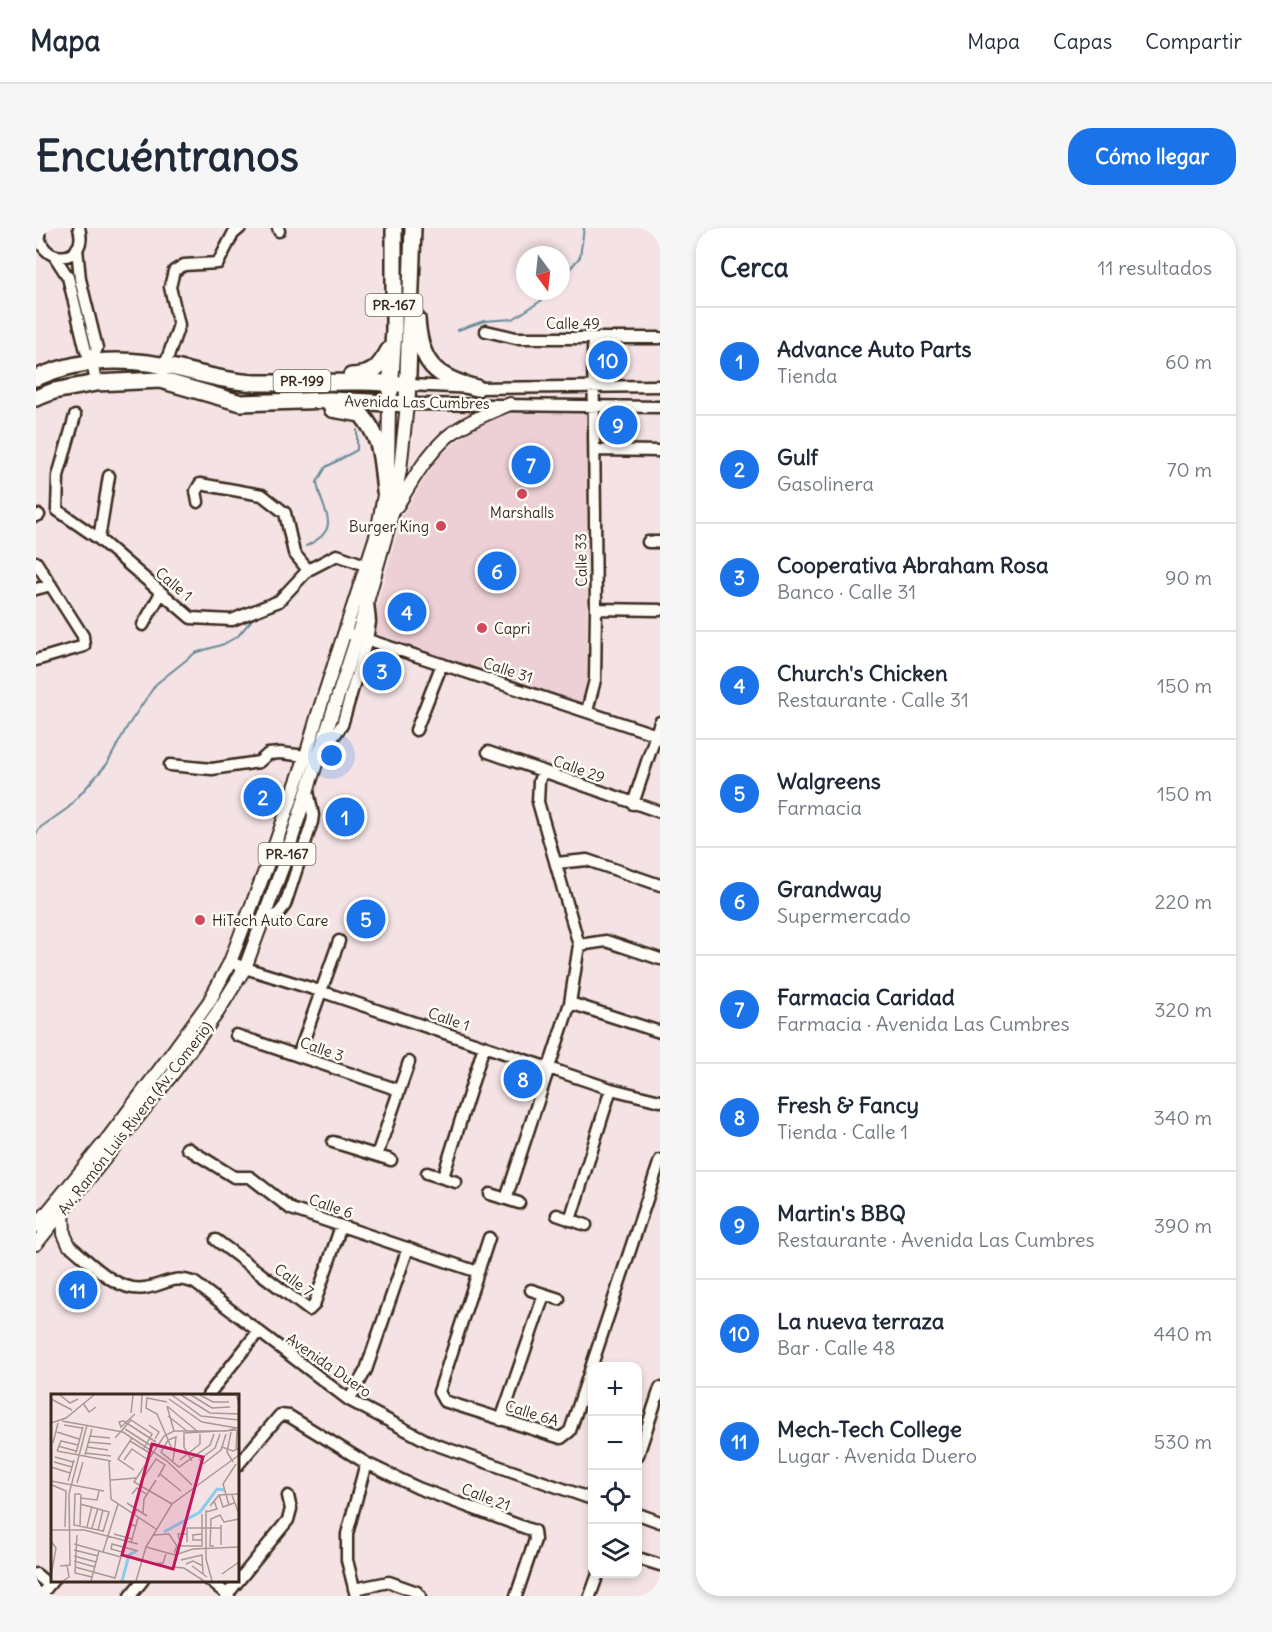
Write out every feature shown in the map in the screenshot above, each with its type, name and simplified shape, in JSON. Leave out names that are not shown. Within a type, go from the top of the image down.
[{"type":"highway","name":"Av. Ramón Luis Rivera (Av. Comerío)","points":[[389,404],[394,228]]},
{"type":"highway","name":"Av. Ramón Luis Rivera (Av. Comerío)","points":[[407,404],[413,228]]},
{"type":"highway","points":[[412,273],[418,336],[426,360],[443,376],[477,388]]},
{"type":"highway","points":[[274,381],[308,376],[367,374],[381,365],[392,344]]},
{"type":"highway","name":"Avenida Las Cumbres","points":[[36,378],[51,371],[92,362],[129,360],[241,403],[331,400],[407,404]]},
{"type":"highway","name":"Avenida Las Cumbres","points":[[36,398],[54,391],[162,373],[257,383],[274,381],[408,385]]},
{"type":"highway","points":[[254,403],[361,414],[372,426],[379,442],[385,491]]},
{"type":"main road","name":"Av. Ramón Luis Rivera (Av. Comerío)","points":[[36,1226],[108,1138],[209,1002],[230,962],[276,842],[318,714],[357,636],[368,566],[377,533],[388,472],[389,404]]},
{"type":"main road","name":"Av. Ramón Luis Rivera (Av. Comerío)","points":[[37,1242],[174,1072],[217,1013],[245,968],[284,863],[368,600],[392,514],[400,470],[407,404]]},
{"type":"main road","points":[[392,514],[420,468],[448,437],[478,417],[510,404]]},
{"type":"main road","points":[[63,1210],[64,1234],[69,1245]]},
{"type":"main road","points":[[37,1242],[58,1239],[69,1245]]},
{"type":"street","points":[[79,228],[80,240],[77,248],[80,279],[98,348],[92,362]]},
{"type":"street","points":[[162,373],[179,325],[170,287],[174,271],[184,265],[218,263],[233,234],[240,228]]},
{"type":"street","points":[[38,232],[39,250],[55,257],[68,255],[77,248]]},
{"type":"street","points":[[55,257],[68,277],[96,383]]},
{"type":"street","name":"Calle 49","points":[[486,331],[516,338],[660,338]]},
{"type":"street","name":"Calle 33","points":[[587,711],[595,680],[596,609],[592,338]]},
{"type":"street","name":"Avenida Las Cumbres","points":[[408,385],[477,388],[660,386]]},
{"type":"street","name":"Avenida Las Cumbres","points":[[407,404],[660,406]]},
{"type":"street","name":"Calle 1","points":[[75,416],[58,476],[57,510],[99,539],[191,618],[232,620],[279,601],[308,570],[337,555],[368,566]]},
{"type":"street","points":[[595,450],[660,451]]},
{"type":"street","points":[[99,539],[109,476]]},
{"type":"street","points":[[198,502],[196,490],[200,484],[262,495],[285,513],[294,553],[308,570]]},
{"type":"street","points":[[648,542],[660,542]]},
{"type":"street","points":[[36,562],[83,636],[84,646],[36,660]]},
{"type":"street","points":[[36,589],[51,585]]},
{"type":"street","points":[[143,625],[160,593]]},
{"type":"street","points":[[596,609],[660,610]]},
{"type":"street","name":"Calle 31","points":[[357,636],[658,736]]},
{"type":"street","points":[[416,730],[442,664]]},
{"type":"street","points":[[633,804],[658,736],[660,722]]},
{"type":"street","name":"Calle 29","points":[[488,752],[660,812]]},
{"type":"street","points":[[170,765],[212,769],[259,762],[268,754],[306,756]]},
{"type":"street","points":[[506,1199],[570,1003],[579,945],[538,802],[543,771]]},
{"type":"street","points":[[556,863],[587,860],[660,885]]},
{"type":"street","points":[[298,1056],[339,941]]},
{"type":"street","points":[[579,945],[606,941],[660,959]]},
{"type":"street","name":"Calle 1","points":[[230,962],[611,1089],[660,1101]]},
{"type":"street","points":[[570,1003],[660,1032]]},
{"type":"street","name":"Calle 3","points":[[236,1035],[399,1090]]},
{"type":"street","points":[[443,1177],[484,1046]]},
{"type":"street","points":[[378,1155],[409,1062]]},
{"type":"street","points":[[570,1220],[611,1089]]},
{"type":"street","points":[[333,1142],[392,1160]]},
{"type":"street","name":"Calle 6","points":[[187,1148],[234,1177],[250,1177],[291,1209],[478,1272]]},
{"type":"street","name":"Calle 6A","points":[[489,1238],[439,1392],[444,1401],[561,1438],[570,1431],[660,1160]]},
{"type":"street","points":[[427,1173],[456,1182]]},
{"type":"street","points":[[490,1194],[519,1203]]},
{"type":"street","points":[[557,1215],[586,1225]]},
{"type":"street","name":"Calle 7","points":[[216,1240],[309,1310],[314,1305],[341,1226]]},
{"type":"street","name":"Avenida Duero","points":[[69,1245],[116,1283],[126,1287],[145,1288],[177,1279],[195,1283],[349,1400],[431,1443],[588,1498]]},
{"type":"street","points":[[349,1400],[366,1370],[408,1248]]},
{"type":"street","points":[[531,1290],[559,1299]]},
{"type":"street","points":[[501,1420],[544,1295]]},
{"type":"street","points":[[209,1394],[258,1332]]},
{"type":"street","points":[[642,1444],[657,1405],[660,1388]]},
{"type":"street","points":[[238,1465],[280,1415],[289,1416],[366,1463],[347,1534],[346,1560],[355,1593],[389,1582],[417,1592],[420,1596]]},
{"type":"street","name":"Calle 21","points":[[366,1463],[418,1488],[534,1532],[535,1540],[516,1596]]},
{"type":"street","points":[[210,1581],[228,1596],[288,1520],[291,1509],[288,1496]]},
{"type":"street","points":[[642,1515],[660,1522]]},
{"type":"street","points":[[642,1559],[660,1565]]},
{"type":"street","points":[[36,1574],[51,1582],[40,1596]]},
{"type":"street","points":[[590,1596],[597,1578]]},
{"type":"street","points":[[130,1596],[142,1581]]},
{"type":"shaded area","points":[[510,412],[587,414],[587,682],[581,714],[367,644],[402,516],[440,455],[473,429]]},
{"type":"waterway","points":[[570,269],[580,257],[584,228]]},
{"type":"waterway","points":[[458,330],[484,321],[513,319],[542,300]]},
{"type":"waterway","points":[[306,546],[318,539],[328,526],[328,518],[317,482],[326,467],[357,450],[357,430]]},
{"type":"waterway","points":[[36,834],[41,827],[68,808],[107,764],[127,727],[156,684],[195,653],[224,644],[238,636],[255,616]]},
{"type":"place","name":"La nueva terraza","points":[[608,360]]},
{"type":"place","name":"Martin's BBQ","points":[[618,425]]},
{"type":"place","name":"Farmacia Caridad","points":[[531,465]]},
{"type":"place","name":"Marshalls","points":[[522,494]]},
{"type":"place","name":"Burger King","points":[[441,526]]},
{"type":"place","name":"Grandway","points":[[497,571]]},
{"type":"place","name":"Church's Chicken","points":[[407,612]]},
{"type":"place","name":"Capri","points":[[482,628]]},
{"type":"place","name":"Cooperativa Abraham Rosa","points":[[382,671]]},
{"type":"place","name":"Gulf","points":[[263,797]]},
{"type":"place","name":"Advance Auto Parts","points":[[345,817]]},
{"type":"place","name":"Walgreens","points":[[366,919]]},
{"type":"place","name":"HiTech Auto Care","points":[[200,920]]},
{"type":"place","name":"Fresh & Fancy","points":[[523,1079]]},
{"type":"place","name":"Mech-Tech College","points":[[78,1290]]}]
